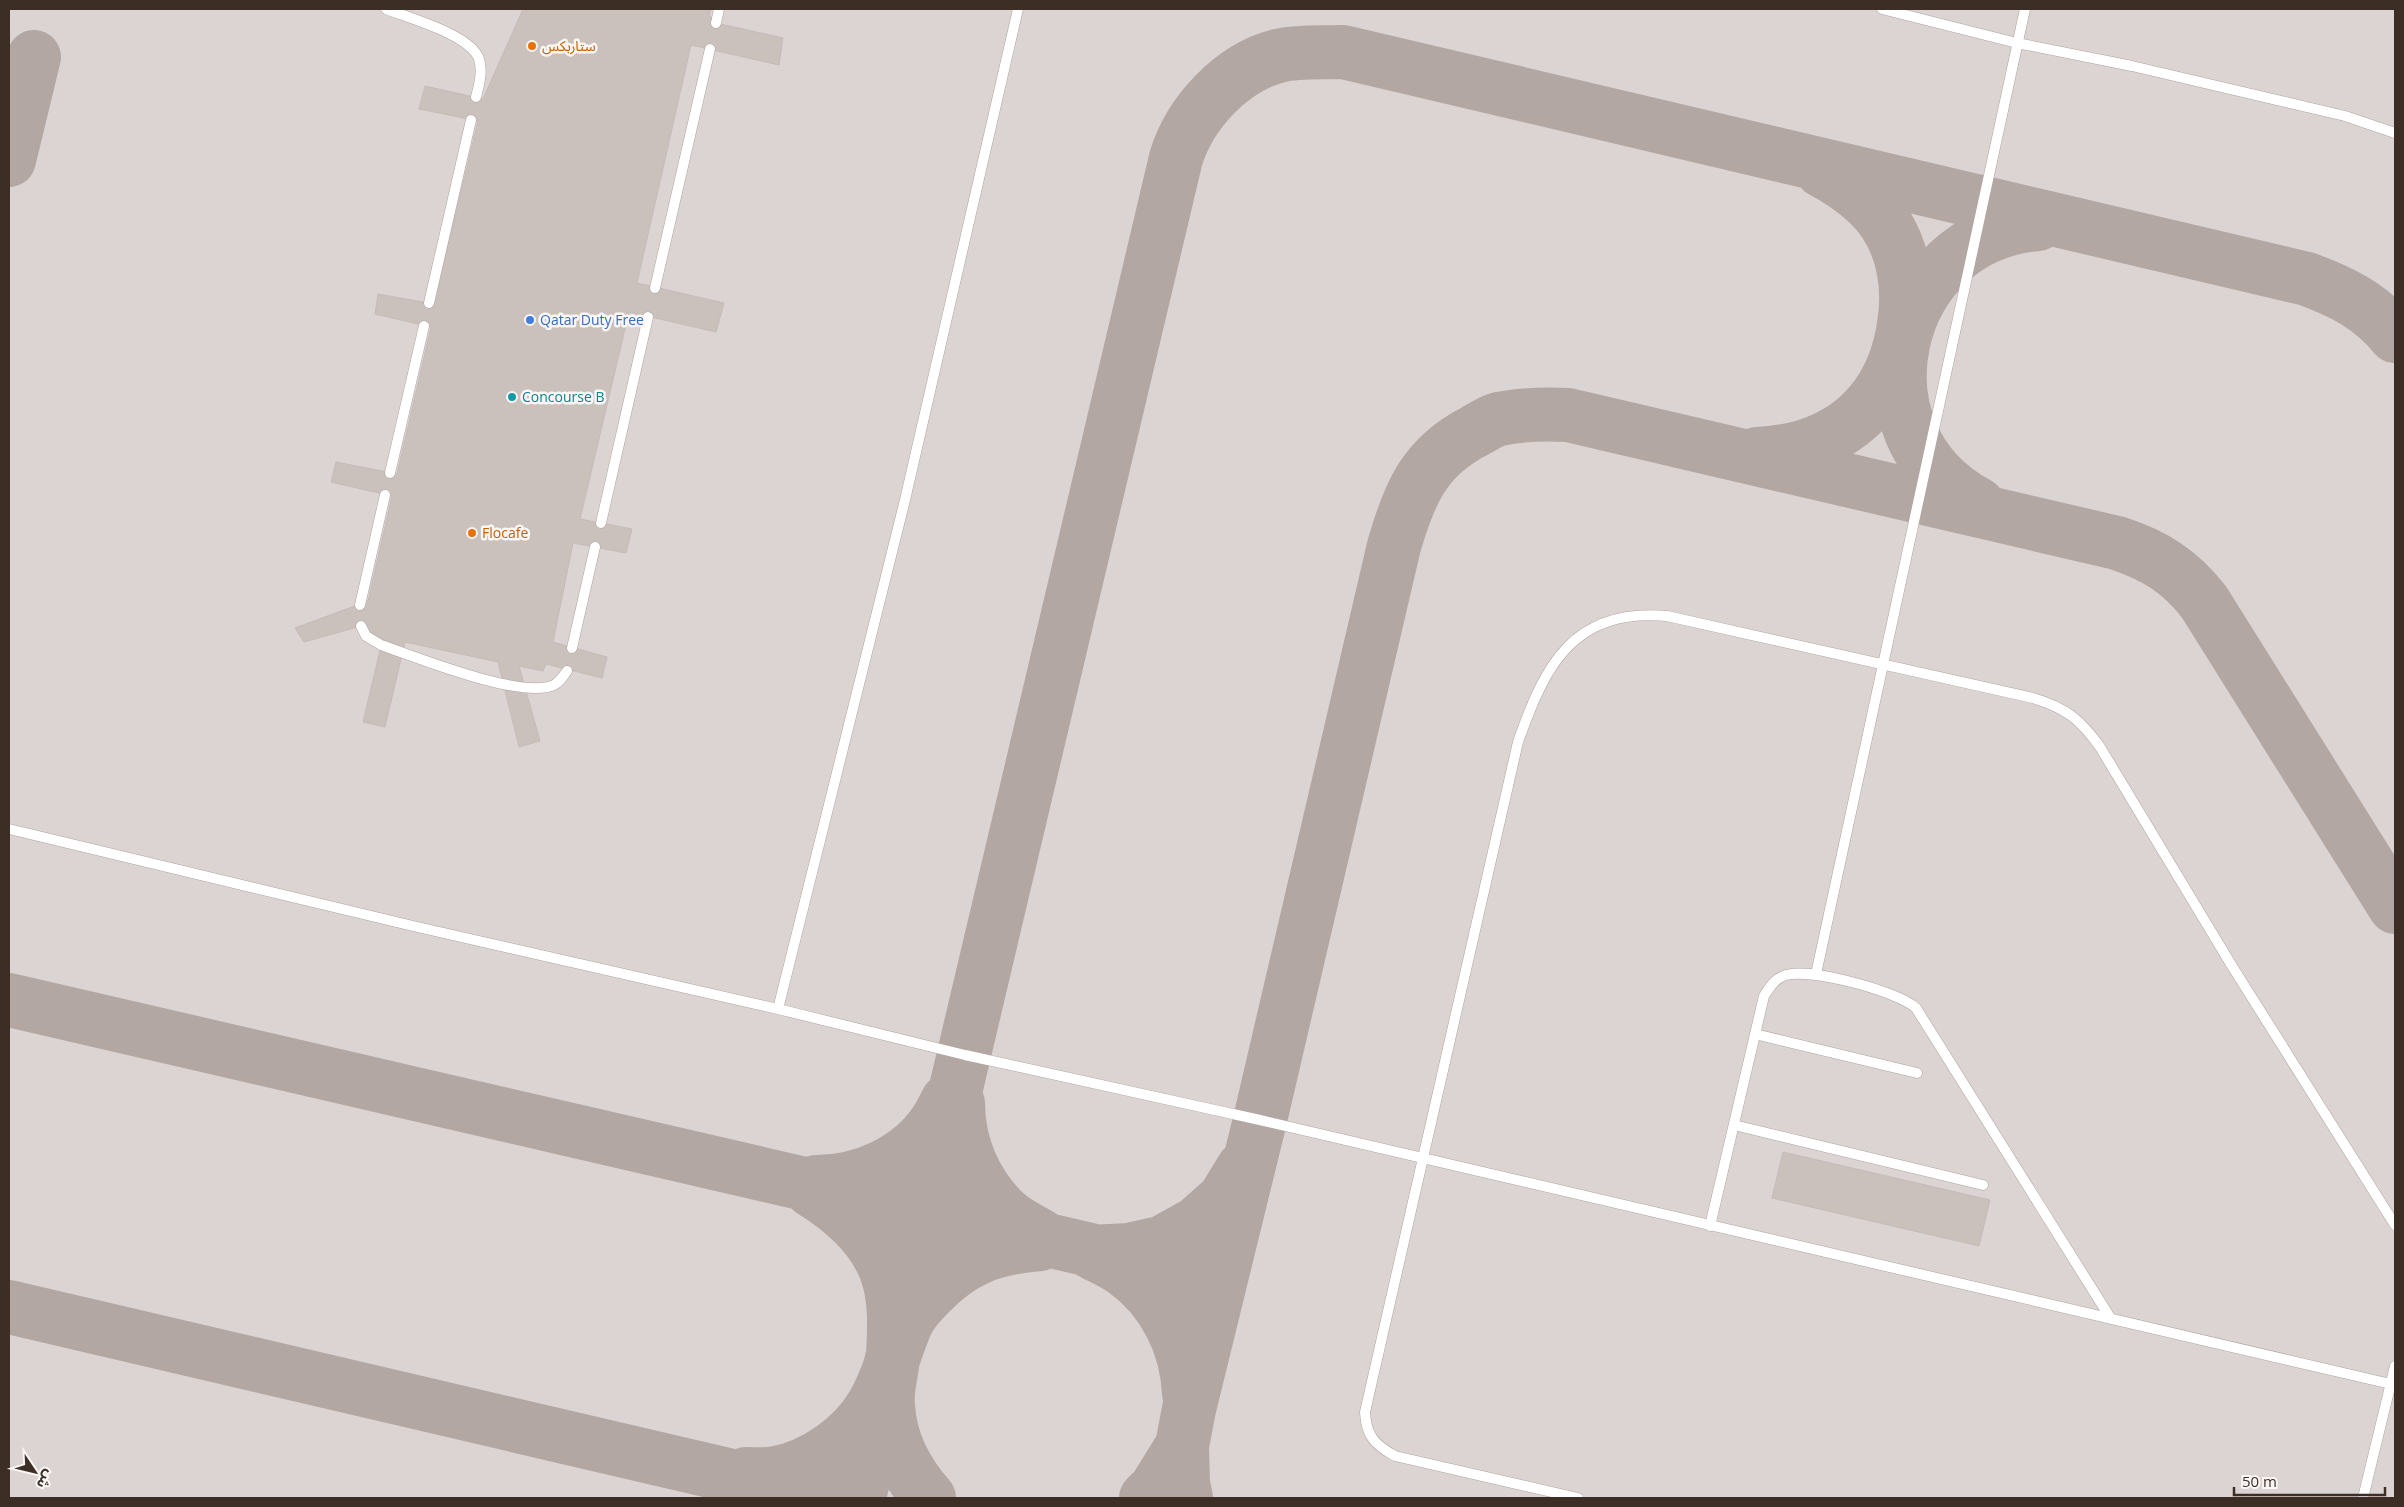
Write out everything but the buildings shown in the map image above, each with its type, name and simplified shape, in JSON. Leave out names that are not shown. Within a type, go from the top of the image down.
[{"type":"lane","points":[[386,9],[459,38],[471,46],[479,58],[481,73],[476,97]]},
{"type":"lane","points":[[716,23],[719,9]]},
{"type":"lane","points":[[778,1009],[905,500],[1018,9]]},
{"type":"lane","points":[[1882,9],[2017,43],[2132,66],[2346,116],[2395,133]]},
{"type":"lane","points":[[1816,974],[2025,9]]},
{"type":"lane","points":[[655,288],[710,49]]},
{"type":"lane","points":[[429,303],[471,120]]},
{"type":"lane","points":[[601,523],[648,316]]},
{"type":"lane","points":[[390,473],[424,326]]},
{"type":"lane","points":[[360,606],[385,495]]},
{"type":"lane","points":[[572,648],[595,547]]},
{"type":"lane","points":[[1578,1498],[1395,1456],[1381,1448],[1366,1427],[1365,1412],[1518,742],[1542,682],[1558,656],[1584,632],[1620,617],[1644,614],[1666,616],[2032,698],[2056,705],[2081,722],[2100,748],[2232,966],[2395,1225]]},
{"type":"lane","points":[[361,626],[366,636],[381,645],[503,685],[541,688],[554,685],[561,680],[566,670]]},
{"type":"lane","points":[[9,829],[413,926],[778,1009],[965,1056],[1260,1120],[2393,1384]]},
{"type":"lane","points":[[1710,1226],[1764,996],[1776,980],[1793,974],[1816,974],[1897,995],[1916,1008],[2111,1319]]},
{"type":"lane","points":[[1755,1034],[1917,1073]]},
{"type":"lane","points":[[1734,1126],[1982,1185]]},
{"type":"lane","points":[[2363,1498],[2393,1384],[2395,1366]]},
{"type":"shaded area","points":[[9,9],[2395,9],[2395,1498],[9,1498]]},
{"type":"taxiway","points":[[859,1498],[1176,158],[1182,141],[1202,109],[1229,82],[1244,71],[1278,56],[1302,53],[1343,52],[2307,279],[2332,289],[2366,308],[2386,325],[2395,336]]},
{"type":"taxiway","points":[[9,160],[34,57]]},
{"type":"taxiway","points":[[1757,454],[1787,450],[1815,443],[1839,431],[1860,416],[1877,396],[1890,373],[1900,347],[1906,305],[1905,280],[1900,256],[1891,233],[1872,206],[1848,186],[1821,170]]},
{"type":"taxiway","points":[[1978,504],[1937,472],[1911,432],[1900,388],[1903,342],[1920,299],[1948,263],[1988,237],[2038,224]]},
{"type":"taxiway","points":[[1182,1446],[1189,1409],[1260,1120],[1394,546],[1413,494],[1431,465],[1457,441],[1493,421],[1525,415],[1568,415],[2117,543],[2143,553],[2176,573],[2204,602],[2395,907]]},
{"type":"taxiway","points":[[9,1000],[1220,1280]]},
{"type":"taxiway","points":[[816,1182],[850,1178],[883,1167],[898,1158],[924,1136],[937,1120],[948,1100]]},
{"type":"taxiway","points":[[958,1103],[961,1134],[970,1163],[977,1177],[994,1202],[1009,1217],[1041,1236]]},
{"type":"taxiway","points":[[1189,1394],[1184,1359],[1171,1325],[1162,1310],[1152,1296],[1125,1271],[1091,1252],[1129,1250],[1161,1243],[1197,1223],[1224,1199],[1243,1168]]},
{"type":"taxiway","points":[[811,1190],[836,1207],[859,1228],[877,1252],[884,1266],[893,1299],[894,1318],[893,1357],[888,1394],[889,1419],[896,1444],[906,1467],[929,1498]]},
{"type":"taxiway","points":[[746,1474],[772,1474],[790,1469],[805,1464],[832,1449],[855,1429],[873,1405],[887,1375],[906,1324],[913,1312],[941,1282],[979,1257],[1007,1249],[1040,1244]]},
{"type":"taxiway","points":[[9,1307],[826,1498]]},
{"type":"taxiway","points":[[1146,1498],[1156,1488],[1182,1446],[1183,1483],[1186,1498]]},
{"type":"place","name":"ستاربكس","points":[[532,46]]},
{"type":"place","name":"Qatar Duty Free","points":[[530,320]]},
{"type":"place","name":"Concourse B","points":[[512,397]]},
{"type":"place","name":"Flocafe","points":[[472,533]]}]
